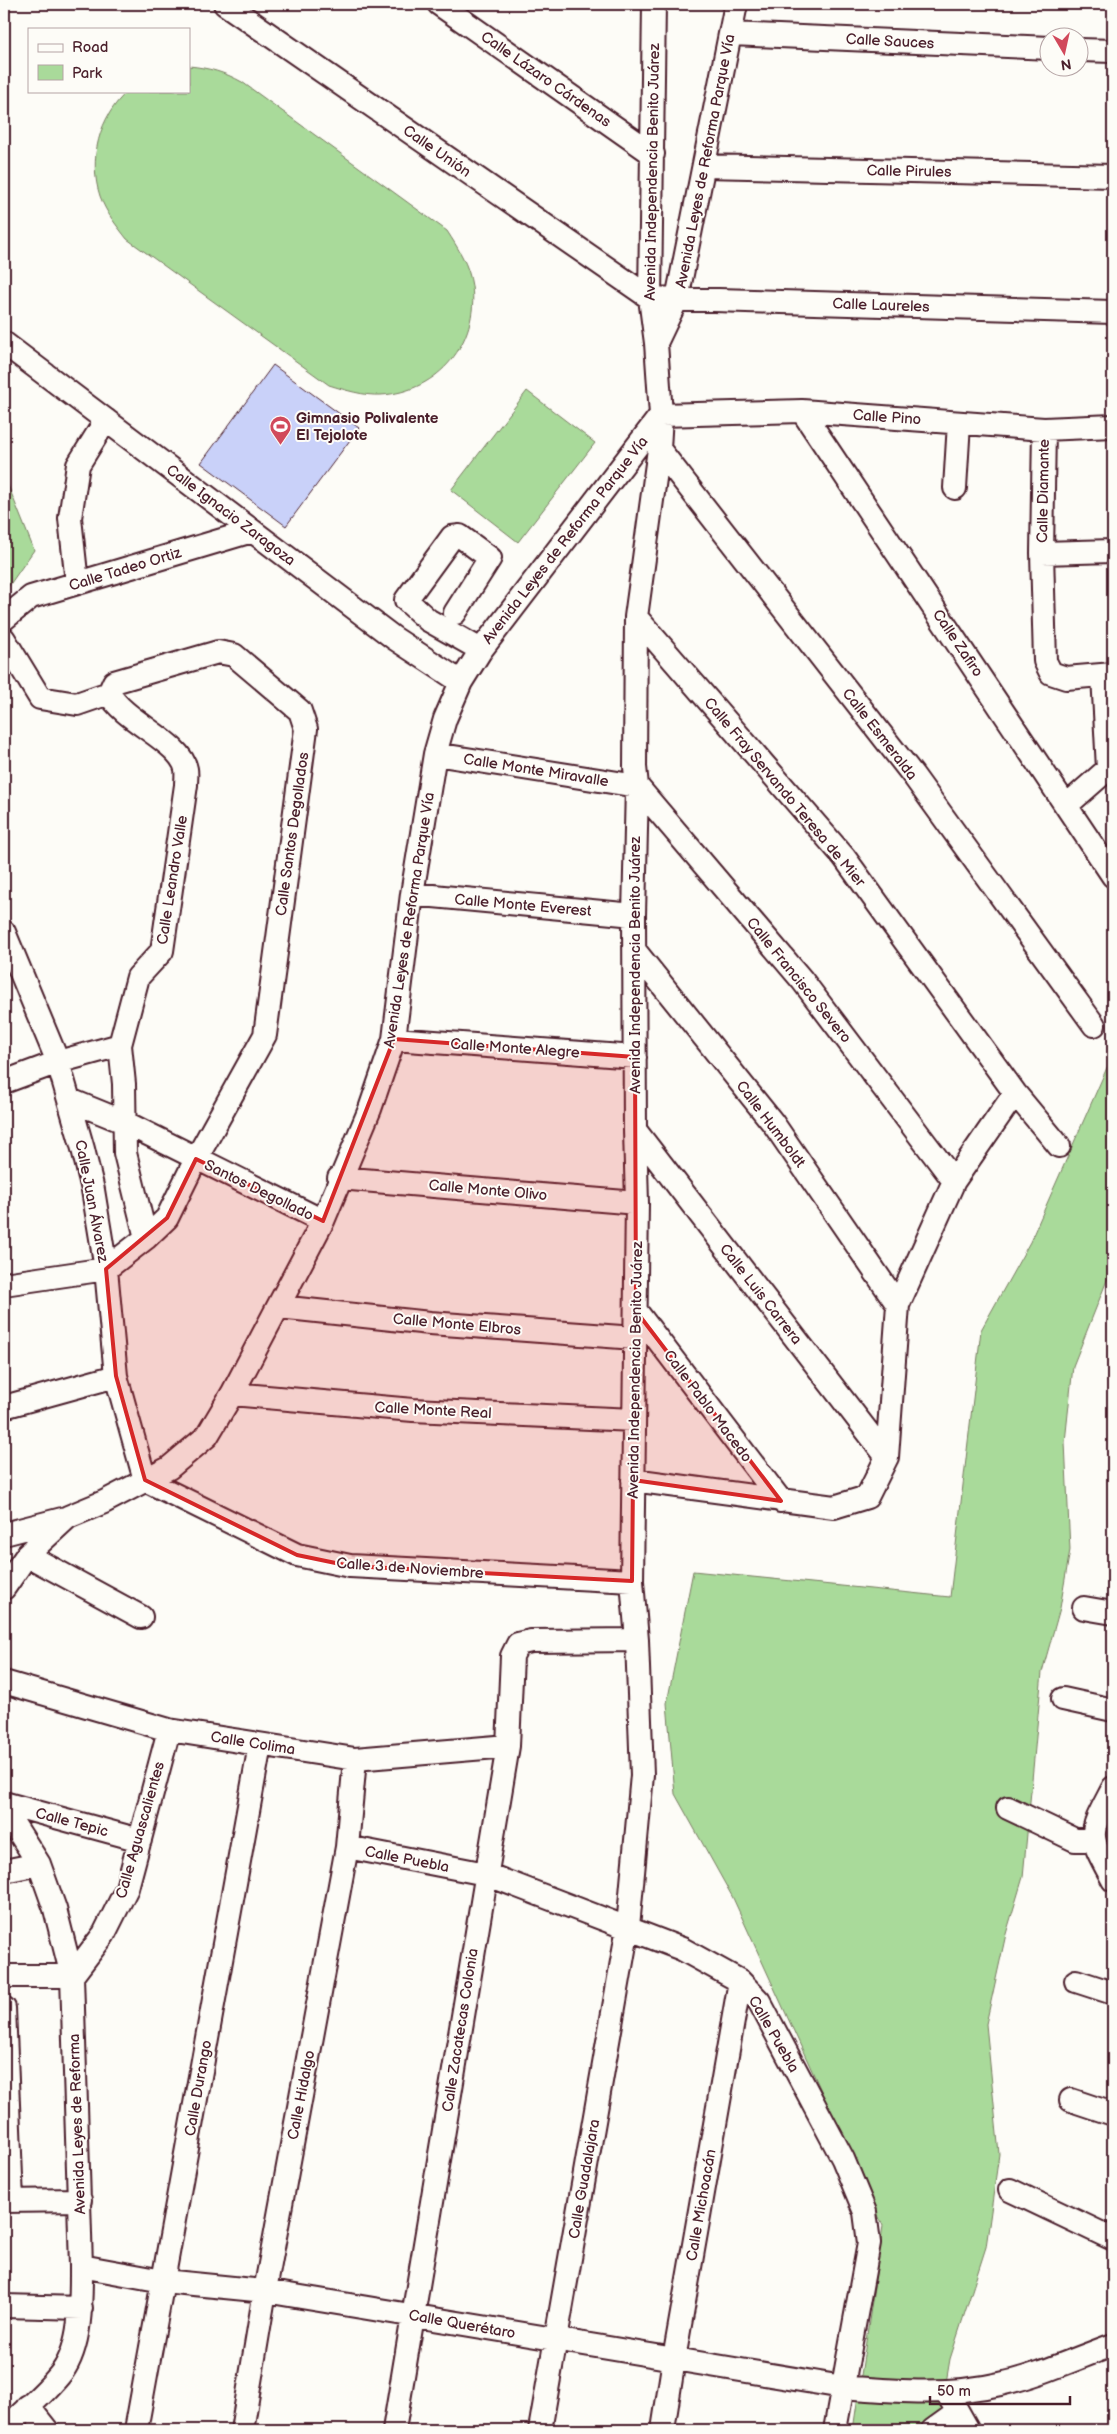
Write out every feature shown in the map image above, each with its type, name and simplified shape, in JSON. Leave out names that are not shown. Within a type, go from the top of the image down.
[{"type":"street","name":"Calle Unión","points":[[225,4],[650,298]]},
{"type":"street","name":"Calle Lázaro Cárdenas","points":[[440,4],[653,154]]},
{"type":"street","name":"Avenida Independencia Benito Juárez","points":[[628,1928],[642,1775],[637,1640],[632,1581],[638,1203],[635,1130],[634,915],[637,786],[635,767],[636,617],[659,449],[661,415],[656,343],[650,298],[654,4]]},
{"type":"street","name":"Avenida Leyes de Reforma Parque Vía","points":[[656,343],[678,299],[736,4]]},
{"type":"street","name":"Calle Sauces","points":[[731,34],[1040,48]]},
{"type":"street","points":[[1090,50],[1113,51]]},
{"type":"street","name":"Calle Pirules","points":[[704,166],[1113,176]]},
{"type":"street","name":"Calle Laureles","points":[[650,298],[1113,312]]},
{"type":"street","name":"Calle Ignacio Zaragoza","points":[[4,343],[394,638],[461,682]]},
{"type":"street","name":"Calle Pino","points":[[661,415],[802,411],[1044,429],[1113,426]]},
{"type":"street","name":"Calle Zafiro","points":[[802,411],[1113,876]]},
{"type":"street","name":"Avenida Leyes de Reforma Parque Vía","points":[[4,1588],[27,1555],[68,1517],[169,1468],[207,1436],[232,1394],[323,1221],[339,1178],[370,1109],[394,1038],[412,894],[435,754],[445,719],[461,682],[481,650],[661,415]]},
{"type":"street","points":[[77,583],[70,518],[78,465],[106,420]]},
{"type":"street","points":[[955,488],[960,423]]},
{"type":"street","name":"Calle Diamante","points":[[1044,429],[1042,553],[1045,662],[1052,673],[1066,678],[1108,675],[1108,768],[1067,805]]},
{"type":"street","name":"Calle Esmeralda","points":[[659,449],[913,775],[1094,1025]]},
{"type":"street","name":"Calle Tadeo Ortiz","points":[[4,620],[31,597],[252,531]]},
{"type":"street","points":[[455,613],[490,558],[460,536],[452,537],[406,600],[428,620],[481,650]]},
{"type":"street","name":"Calle Diamante","points":[[1042,553],[1113,551]]},
{"type":"street","name":"Calle Fray Servando Teresa de Mier","points":[[636,617],[844,857],[1015,1093],[1059,1146]]},
{"type":"street","name":"Calle Santos Degollados","points":[[4,639],[40,698],[77,704],[109,693],[114,682],[218,652],[234,655],[300,711],[305,719],[306,729],[264,1035],[196,1159],[167,1218],[146,1238],[106,1269]]},
{"type":"street","name":"Calle Leandro Valle","points":[[109,693],[115,705],[176,751],[186,768],[186,785],[162,951],[138,977],[120,1045],[124,1084],[124,1153],[146,1238]]},
{"type":"street","name":"Calle Monte Miravalle","points":[[435,754],[637,786]]},
{"type":"street","name":"Calle Francisco Severo","points":[[637,786],[802,980],[954,1181]]},
{"type":"street","name":"Calle Monte Everest","points":[[412,894],[634,915]]},
{"type":"street","name":"Calle Juan Álvarez","points":[[4,932],[58,1062],[94,1190],[106,1269],[116,1376],[145,1480]]},
{"type":"street","name":"Calle Humboldt","points":[[635,950],[772,1123],[898,1305]]},
{"type":"street","name":"Calle Monte Alegre","points":[[394,1038],[635,1057]]},
{"type":"street","points":[[4,1082],[58,1062],[120,1045]]},
{"type":"street","points":[[633,1480],[834,1507],[867,1497],[887,1457],[898,1305],[954,1181],[1015,1093]]},
{"type":"street","name":"Santos Degollado","points":[[70,1100],[124,1122],[323,1221]]},
{"type":"street","name":"Calle Luis Carrera","points":[[635,1130],[887,1457]]},
{"type":"street","name":"Calle Monte Olivo","points":[[339,1178],[638,1203]]},
{"type":"street","points":[[5,1280],[106,1269]]},
{"type":"street","name":"Calle Monte Elbros","points":[[279,1307],[430,1323],[635,1338]]},
{"type":"street","name":"Calle Pablo Macedo","points":[[636,1311],[781,1501]]},
{"type":"street","points":[[4,1407],[116,1376]]},
{"type":"street","name":"Calle Monte Real","points":[[232,1394],[412,1410],[634,1420]]},
{"type":"street","name":"Calle 3 de Noviembre","points":[[145,1480],[297,1555],[350,1566],[632,1581]]},
{"type":"street","points":[[4,1534],[68,1517]]},
{"type":"street","points":[[27,1555],[141,1617]]},
{"type":"street","points":[[1084,1608],[1113,1613]]},
{"type":"street","name":"Calle Zacatecas Colonia","points":[[394,2430],[508,1746],[512,1656],[518,1644],[531,1641],[637,1640]]},
{"type":"street","name":"Calle Colima","points":[[4,1682],[169,1730],[356,1759],[508,1746]]},
{"type":"street","points":[[1063,1699],[1113,1710]]},
{"type":"street","name":"Calle Aguascalientes","points":[[72,1976],[104,1934],[127,1888],[169,1730]]},
{"type":"street","name":"Calle Durango","points":[[136,2430],[260,1745]]},
{"type":"street","name":"Calle Hidalgo","points":[[242,2430],[265,2291],[347,1847],[356,1759]]},
{"type":"street","points":[[1113,1788],[1094,1825],[1093,1835],[1096,1848],[1113,1880]]},
{"type":"street","name":"Calle Tepic","points":[[4,1803],[140,1840]]},
{"type":"street","points":[[1008,1808],[1076,1840],[1085,1840],[1093,1835]]},
{"type":"street","name":"Avenida Leyes de Reforma","points":[[4,1809],[39,1864],[55,1908],[72,1976],[82,2266],[81,2308],[72,2351],[62,2371],[4,2430]]},
{"type":"street","name":"Calle Puebla","points":[[347,1847],[486,1874],[682,1949],[740,1981],[759,2001],[843,2159],[865,2212],[868,2243],[835,2430]]},
{"type":"street","points":[[4,1872],[39,1864]]},
{"type":"street","name":"Calle Guadalajara","points":[[540,2430],[628,1928]]},
{"type":"street","points":[[4,1976],[72,1976]]},
{"type":"street","name":"Calle Michoacán","points":[[663,2430],[740,1981]]},
{"type":"street","points":[[1076,1981],[1113,1994]]},
{"type":"street","points":[[4,2008],[8,2201],[80,2200]]},
{"type":"street","points":[[1071,2100],[1113,2114]]},
{"type":"street","points":[[1010,2190],[1113,2239]]},
{"type":"street","name":"Calle Querétaro","points":[[82,2266],[163,2281],[265,2291],[843,2386],[902,2392],[946,2391],[1000,2384],[1113,2346]]},
{"type":"street","points":[[4,2306],[81,2308]]},
{"type":"street","points":[[933,2430],[963,2421],[946,2391]]},
{"type":"street","points":[[28,2406],[47,2430]]},
{"type":"highlighted area","points":[[394,1039],[635,1057],[636,1311],[781,1501],[633,1480],[632,1581],[350,1566],[297,1555],[145,1480],[116,1376],[106,1269],[167,1218],[196,1159],[323,1221]]},
{"type":"green space","points":[[190,66],[216,71],[229,76],[242,82],[447,231],[466,264],[472,286],[472,307],[469,326],[462,344],[451,360],[437,374],[421,385],[402,392],[381,395],[361,394],[329,385],[127,239],[105,208],[100,196],[95,168],[96,154],[103,126],[118,101],[127,92],[190,92]]},
{"type":"green space","points":[[527,391],[595,443],[518,542],[451,490]]},
{"type":"green space","points":[[4,475],[34,550],[4,593]]},
{"type":"green space","points":[[1113,1054],[1113,1265],[1073,1366],[1065,1442],[1070,1550],[1060,1608],[1042,1672],[1023,1877],[1006,1934],[986,2024],[999,2154],[986,2247],[950,2359],[938,2430],[853,2430],[883,2226],[733,1898],[675,1794],[667,1703],[693,1571],[950,1597],[981,1330],[1030,1242]]},
{"type":"building","name":"Gimnasio Polivalente El Tejolote","points":[[273,365],[359,428],[286,526],[201,463]]},
{"type":"place","name":"Gimnasio Polivalente El Tejolote","points":[[280,446]]}]
